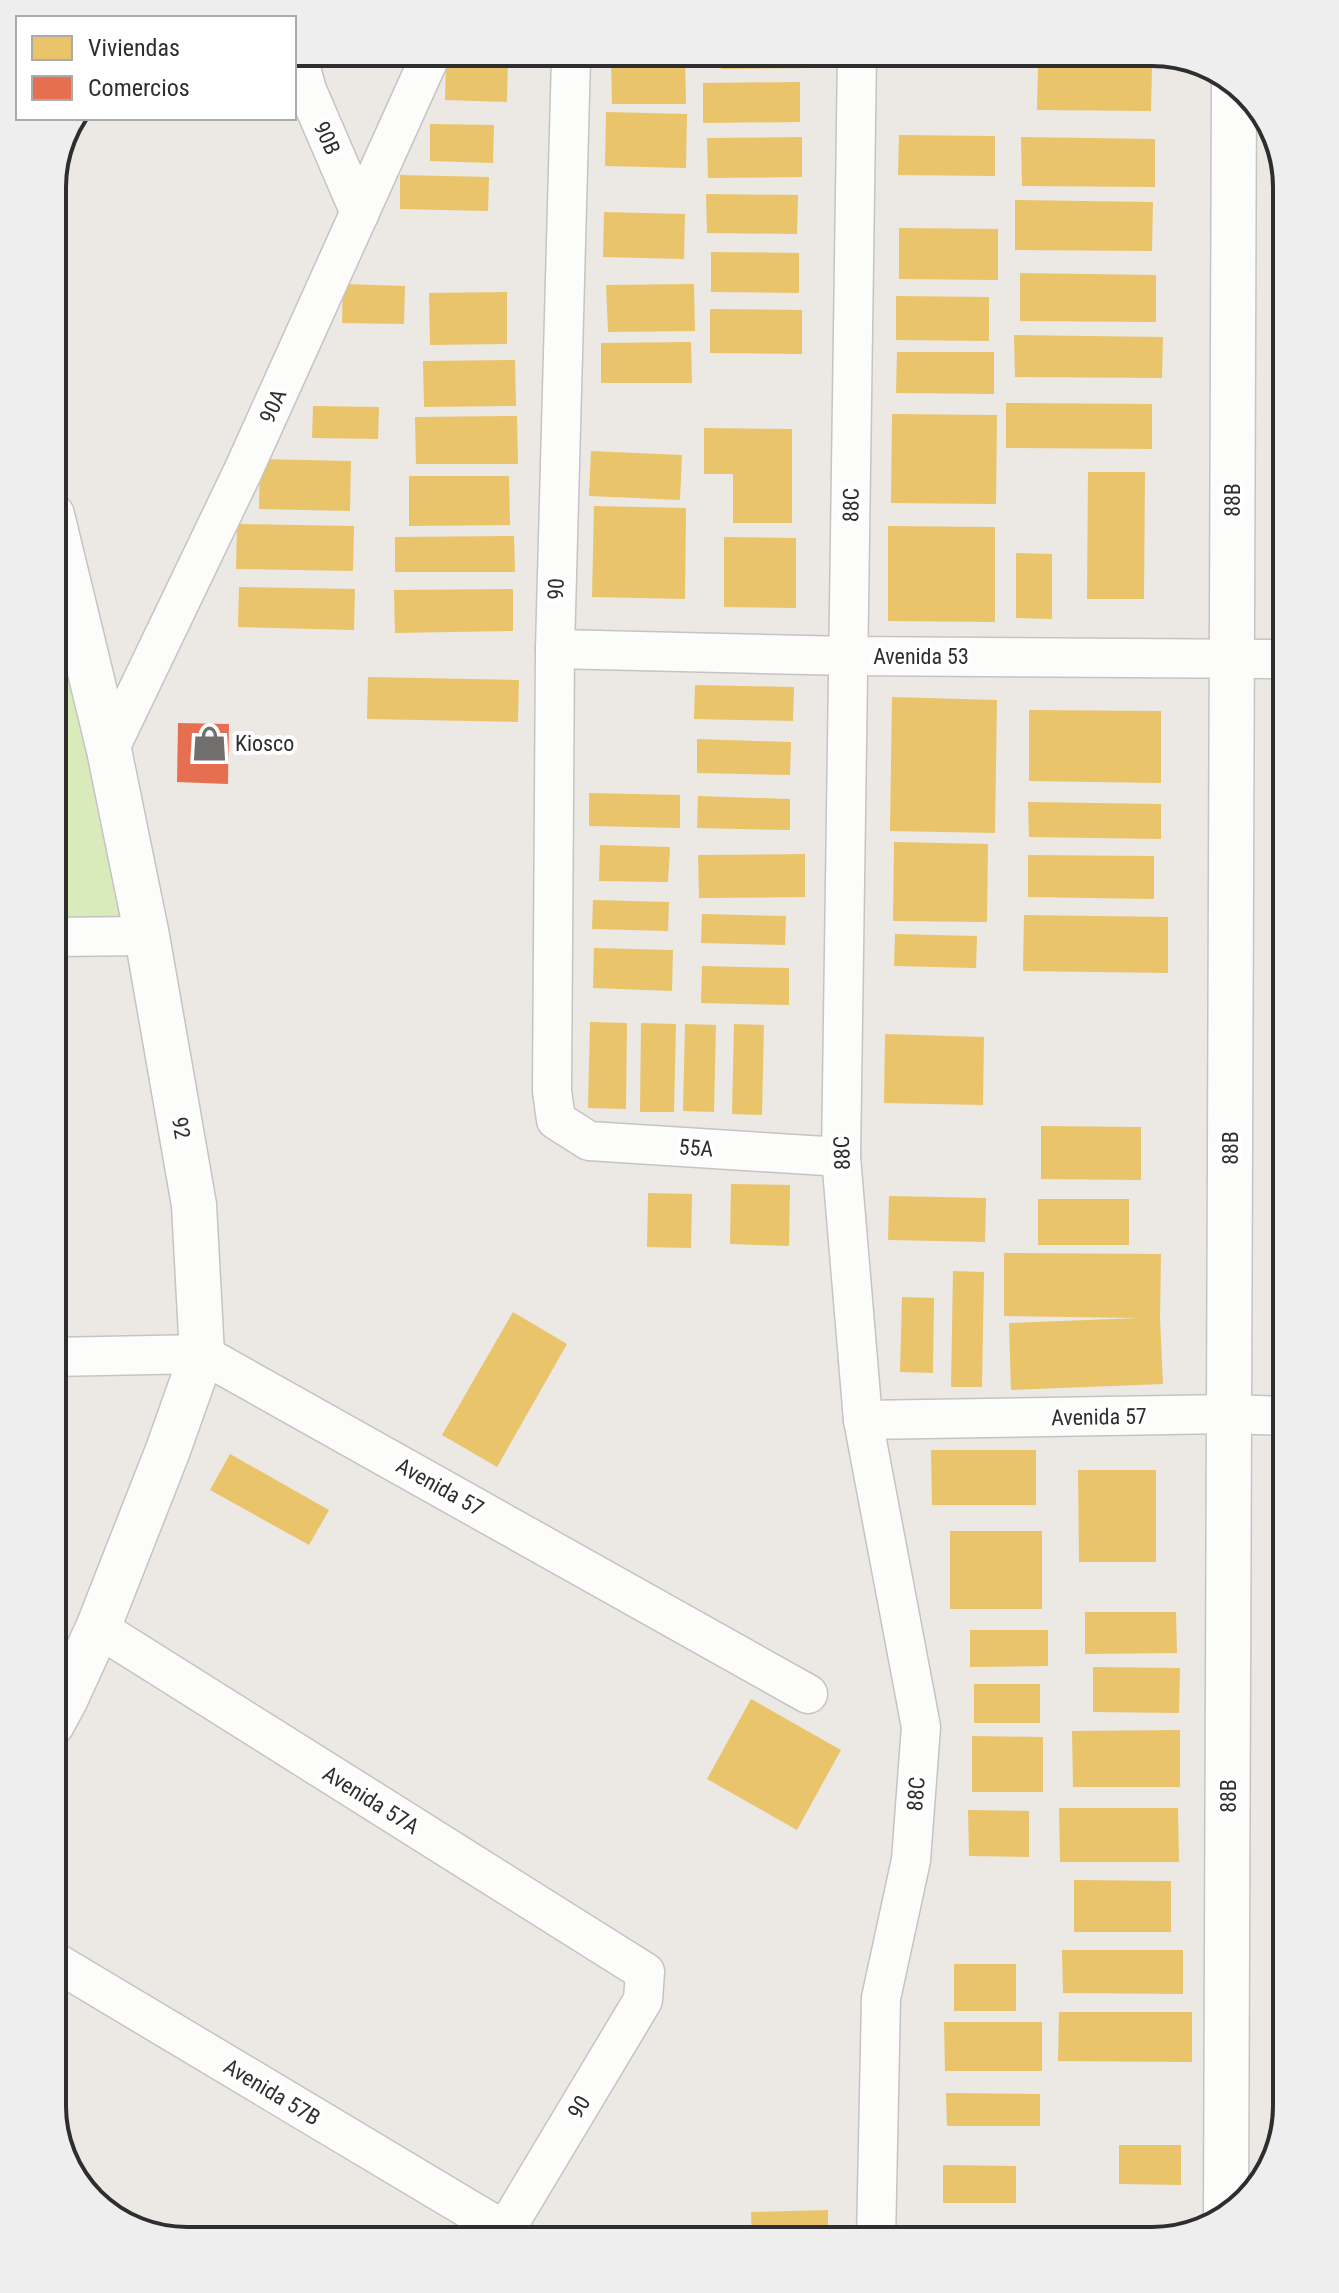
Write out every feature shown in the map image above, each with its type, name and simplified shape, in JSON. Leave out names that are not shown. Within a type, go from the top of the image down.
[{"type":"street","name":"90B","points":[[300,66],[307,90],[360,213]]},
{"type":"street","name":"90A","points":[[109,750],[243,471],[426,66]]},
{"type":"street","name":"90","points":[[556,1120],[552,1091],[555,649],[571,66]]},
{"type":"street","name":"88C","points":[[857,66],[841,1157],[863,1420],[921,1727],[911,1860],[881,1998],[876,2227]]},
{"type":"street","name":"88B","points":[[1226,2202],[1234,98]]},
{"type":"street","name":"92","points":[[66,573],[109,750],[147,936],[194,1205],[202,1354],[98,1628],[66,1689]]},
{"type":"street","name":"Avenida 53","points":[[555,649],[849,656],[1273,659]]},
{"type":"street","points":[[66,937],[147,936]]},
{"type":"street","name":"55A","points":[[556,1120],[589,1141],[841,1157]]},
{"type":"street","name":"Avenida 57","points":[[202,1354],[808,1694]]},
{"type":"street","points":[[66,1357],[202,1354]]},
{"type":"street","name":"Avenida 57","points":[[863,1420],[1273,1416]]},
{"type":"street","name":"Avenida 57A","points":[[98,1628],[645,1972]]},
{"type":"street","name":"Avenida 57B","points":[[66,1968],[492,2223]]},
{"type":"street","name":"90","points":[[492,2223],[510,2222],[643,2000],[645,1972]]},
{"type":"green space","points":[[66,577],[147,936],[66,937]]},
{"type":"building: Viviendas","points":[[446,66],[508,66],[507,102],[445,100]]},
{"type":"building: Viviendas","points":[[611,66],[685,66],[686,104],[612,104]]},
{"type":"building: Viviendas","points":[[721,66],[813,66],[813,68],[721,69]]},
{"type":"building: Viviendas","points":[[1038,66],[1152,67],[1151,111],[1037,110]]},
{"type":"building: Viviendas","points":[[800,82],[800,122],[703,123],[703,83]]},
{"type":"building: Viviendas","points":[[606,112],[687,114],[686,168],[605,166]]},
{"type":"building: Viviendas","points":[[430,124],[494,125],[493,163],[430,161]]},
{"type":"building: Viviendas","points":[[899,135],[995,136],[995,176],[898,175]]},
{"type":"building: Viviendas","points":[[802,137],[802,177],[708,178],[707,138]]},
{"type":"building: Viviendas","points":[[1021,137],[1155,139],[1155,187],[1022,186]]},
{"type":"building: Viviendas","points":[[400,175],[489,177],[488,211],[400,209]]},
{"type":"building: Viviendas","points":[[706,194],[798,195],[797,234],[707,233]]},
{"type":"building: Viviendas","points":[[1015,200],[1153,202],[1152,251],[1015,250]]},
{"type":"building: Viviendas","points":[[604,212],[685,214],[684,259],[603,257]]},
{"type":"building: Viviendas","points":[[899,228],[998,229],[998,280],[899,279]]},
{"type":"building: Viviendas","points":[[711,252],[799,253],[799,293],[711,292]]},
{"type":"building: Viviendas","points":[[1020,273],[1156,275],[1156,322],[1020,321]]},
{"type":"building: Viviendas","points":[[343,284],[405,286],[404,324],[342,323]]},
{"type":"building: Viviendas","points":[[694,284],[695,331],[608,332],[606,285]]},
{"type":"building: Viviendas","points":[[507,292],[507,344],[430,345],[429,293]]},
{"type":"building: Viviendas","points":[[896,296],[989,297],[989,341],[896,340]]},
{"type":"building: Viviendas","points":[[710,309],[802,310],[802,354],[710,353]]},
{"type":"building: Viviendas","points":[[1014,335],[1163,337],[1162,378],[1015,377]]},
{"type":"building: Viviendas","points":[[691,342],[692,383],[601,383],[601,343]]},
{"type":"building: Viviendas","points":[[897,352],[994,352],[994,394],[896,393]]},
{"type":"building: Viviendas","points":[[515,360],[516,406],[424,407],[423,361]]},
{"type":"building: Viviendas","points":[[1006,403],[1152,404],[1152,449],[1006,448]]},
{"type":"building: Viviendas","points":[[313,406],[379,407],[378,439],[312,438]]},
{"type":"building: Viviendas","points":[[892,414],[997,415],[996,504],[891,503]]},
{"type":"building: Viviendas","points":[[517,416],[518,464],[416,464],[415,417]]},
{"type":"building: Viviendas","points":[[704,428],[792,429],[792,523],[733,523],[733,474],[704,474]]},
{"type":"building: Viviendas","points":[[591,451],[682,455],[680,500],[589,496]]},
{"type":"building: Viviendas","points":[[260,459],[351,461],[350,511],[259,509]]},
{"type":"building: Viviendas","points":[[1088,472],[1145,472],[1144,599],[1087,599]]},
{"type":"building: Viviendas","points":[[409,476],[509,476],[510,525],[409,526]]},
{"type":"building: Viviendas","points":[[594,506],[686,508],[685,599],[592,597]]},
{"type":"building: Viviendas","points":[[237,524],[354,526],[353,571],[236,569]]},
{"type":"building: Viviendas","points":[[888,526],[995,527],[995,622],[888,621]]},
{"type":"building: Viviendas","points":[[514,536],[515,572],[395,572],[395,537]]},
{"type":"building: Viviendas","points":[[724,537],[796,538],[796,608],[724,607]]},
{"type":"building: Viviendas","points":[[1016,553],[1052,554],[1052,619],[1016,618]]},
{"type":"building: Viviendas","points":[[239,587],[355,589],[354,630],[238,627]]},
{"type":"building: Viviendas","points":[[513,589],[513,631],[395,633],[394,590]]},
{"type":"building: Viviendas","points":[[368,677],[519,680],[518,722],[367,719]]},
{"type":"building: Viviendas","points":[[695,685],[794,687],[793,721],[694,719]]},
{"type":"building: Viviendas","points":[[892,697],[997,700],[995,833],[890,831]]},
{"type":"building: Viviendas","points":[[1029,710],[1161,711],[1161,783],[1029,781]]},
{"type":"building: Viviendas","points":[[697,739],[791,742],[790,775],[697,773]]},
{"type":"building: Viviendas","points":[[589,793],[680,795],[680,828],[589,826]]},
{"type":"building: Viviendas","points":[[698,796],[790,799],[790,830],[697,828]]},
{"type":"building: Viviendas","points":[[1028,802],[1161,804],[1161,839],[1029,837]]},
{"type":"building: Viviendas","points":[[894,842],[988,844],[987,922],[893,921]]},
{"type":"building: Viviendas","points":[[600,845],[670,847],[668,882],[599,881]]},
{"type":"building: Viviendas","points":[[805,854],[805,897],[699,898],[698,855]]},
{"type":"building: Viviendas","points":[[1028,855],[1154,856],[1154,899],[1028,897]]},
{"type":"building: Viviendas","points":[[593,900],[669,902],[668,931],[592,929]]},
{"type":"building: Viviendas","points":[[702,914],[786,916],[785,945],[701,943]]},
{"type":"building: Viviendas","points":[[1024,915],[1168,917],[1168,973],[1023,971]]},
{"type":"building: Viviendas","points":[[895,934],[977,936],[976,968],[894,966]]},
{"type":"building: Viviendas","points":[[594,948],[673,950],[672,991],[593,988]]},
{"type":"building: Viviendas","points":[[702,966],[789,968],[789,1005],[701,1003]]},
{"type":"building: Viviendas","points":[[590,1022],[627,1023],[626,1109],[588,1108]]},
{"type":"building: Viviendas","points":[[641,1023],[676,1024],[674,1112],[640,1112]]},
{"type":"building: Viviendas","points":[[685,1024],[716,1025],[714,1112],[683,1111]]},
{"type":"building: Viviendas","points":[[734,1024],[764,1025],[762,1115],[732,1114]]},
{"type":"building: Viviendas","points":[[885,1034],[984,1037],[983,1105],[884,1103]]},
{"type":"building: Viviendas","points":[[1041,1126],[1141,1127],[1141,1180],[1041,1179]]},
{"type":"building: Viviendas","points":[[731,1184],[790,1185],[789,1246],[730,1244]]},
{"type":"building: Viviendas","points":[[648,1193],[692,1194],[691,1248],[647,1247]]},
{"type":"building: Viviendas","points":[[889,1196],[986,1198],[985,1242],[888,1240]]},
{"type":"building: Viviendas","points":[[1038,1199],[1129,1199],[1129,1245],[1038,1245]]},
{"type":"building: Viviendas","points":[[1004,1253],[1161,1254],[1163,1384],[1011,1390],[1009,1323],[1140,1318],[1004,1316]]},
{"type":"building: Viviendas","points":[[953,1271],[984,1272],[982,1387],[951,1387]]},
{"type":"building: Viviendas","points":[[902,1297],[934,1298],[933,1373],[900,1372]]},
{"type":"building: Viviendas","points":[[513,1312],[567,1344],[497,1467],[442,1435]]},
{"type":"building: Viviendas","points":[[931,1450],[1036,1450],[1036,1505],[932,1505]]},
{"type":"building: Viviendas","points":[[230,1454],[329,1510],[309,1545],[210,1490]]},
{"type":"building: Viviendas","points":[[1078,1470],[1156,1470],[1156,1562],[1079,1562]]},
{"type":"building: Viviendas","points":[[950,1531],[1042,1531],[1042,1609],[950,1609]]},
{"type":"building: Viviendas","points":[[1085,1612],[1176,1612],[1177,1653],[1085,1654]]},
{"type":"building: Viviendas","points":[[970,1630],[1048,1630],[1048,1666],[970,1667]]},
{"type":"building: Viviendas","points":[[1093,1667],[1180,1668],[1179,1713],[1093,1712]]},
{"type":"building: Viviendas","points":[[974,1684],[1040,1684],[1040,1723],[974,1723]]},
{"type":"building: Viviendas","points":[[751,1699],[841,1750],[797,1830],[707,1779]]},
{"type":"building: Viviendas","points":[[1180,1730],[1180,1787],[1073,1787],[1072,1731]]},
{"type":"building: Viviendas","points":[[972,1736],[1043,1737],[1043,1792],[972,1792]]},
{"type":"building: Viviendas","points":[[1059,1808],[1178,1808],[1179,1862],[1060,1862]]},
{"type":"building: Viviendas","points":[[968,1810],[1029,1811],[1029,1857],[969,1856]]},
{"type":"building: Viviendas","points":[[1074,1880],[1171,1881],[1171,1932],[1074,1932]]},
{"type":"building: Viviendas","points":[[1062,1950],[1183,1950],[1183,1994],[1063,1993]]},
{"type":"building: Viviendas","points":[[954,1964],[1016,1964],[1016,2011],[954,2011]]},
{"type":"building: Viviendas","points":[[1059,2012],[1192,2012],[1192,2062],[1058,2061]]},
{"type":"building: Viviendas","points":[[944,2022],[1042,2022],[1042,2071],[945,2071]]},
{"type":"building: Viviendas","points":[[946,2093],[1040,2094],[1040,2126],[947,2126]]},
{"type":"building: Viviendas","points":[[1119,2145],[1181,2145],[1181,2185],[1119,2184]]},
{"type":"building: Viviendas","points":[[943,2165],[1016,2166],[1016,2203],[943,2203]]},
{"type":"building: Viviendas","points":[[828,2210],[828,2227],[752,2227],[751,2212]]},
{"type":"building: Comercios","points":[[178,723],[229,724],[228,784],[177,782]]},
{"type":"place","name":"Kiosco","points":[[209,743]]}]
